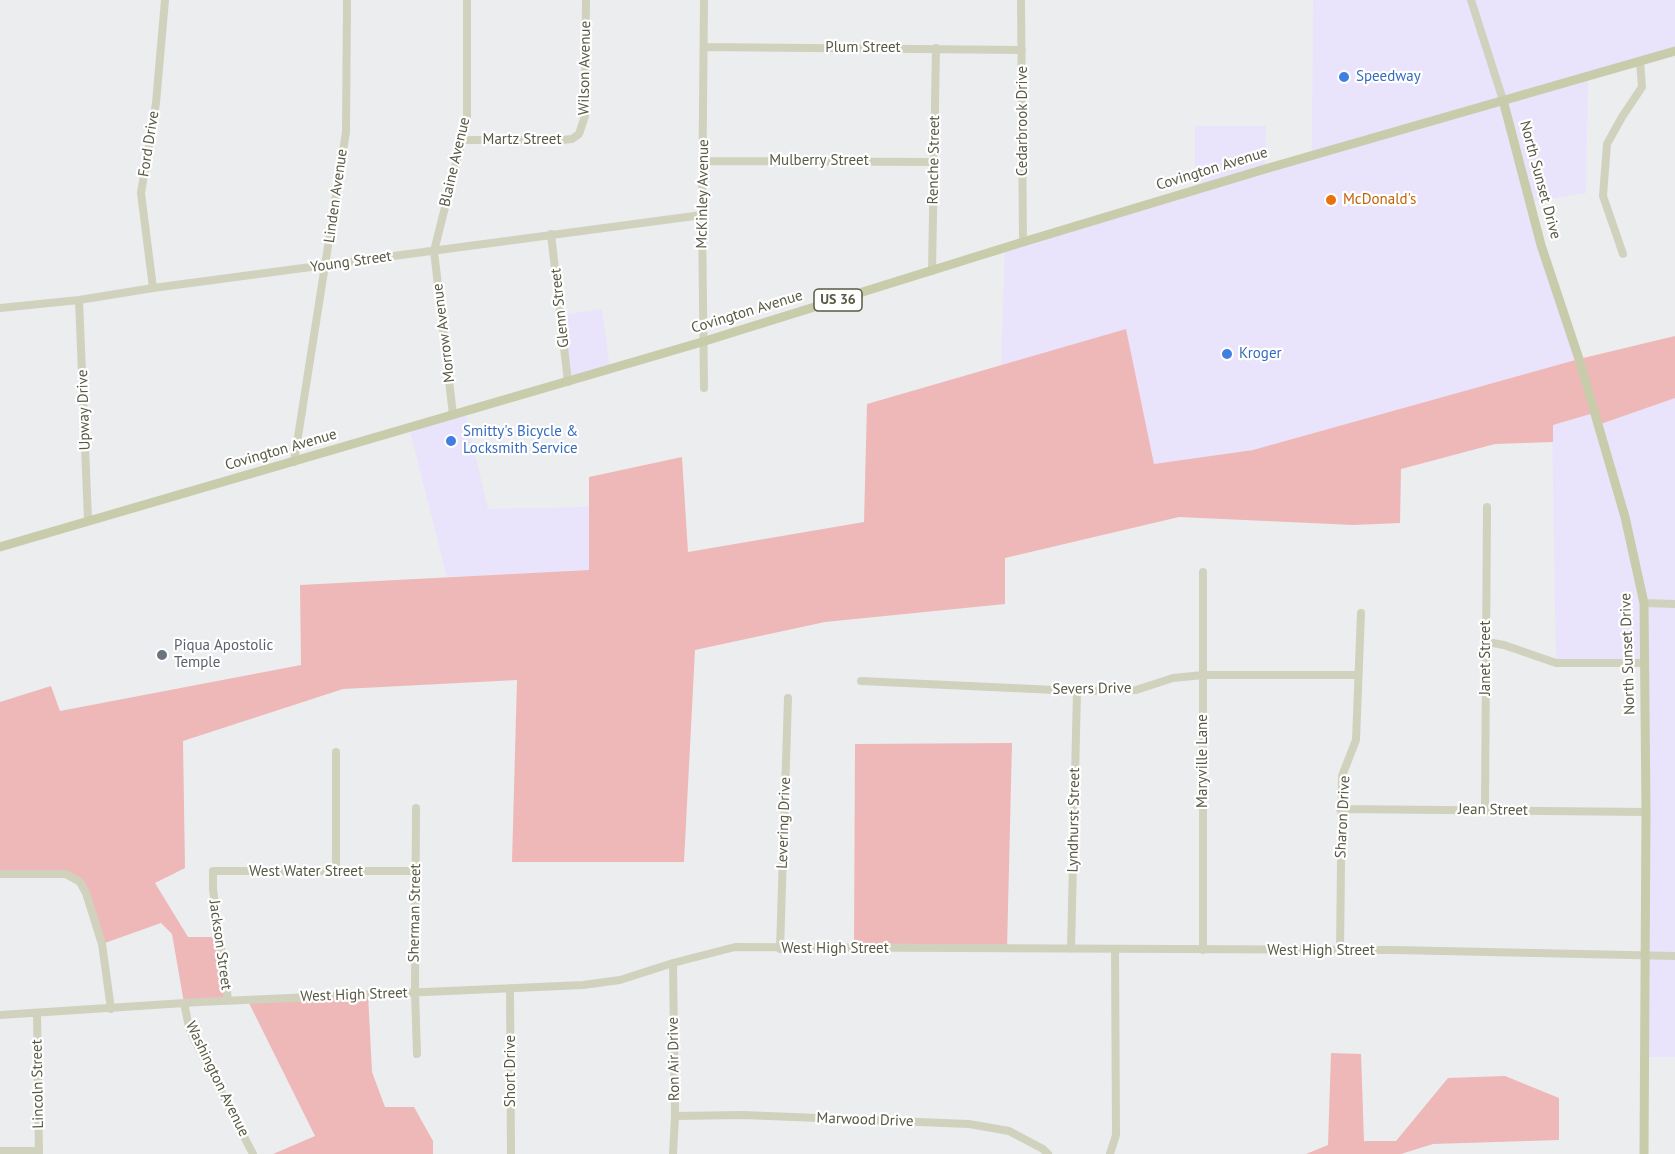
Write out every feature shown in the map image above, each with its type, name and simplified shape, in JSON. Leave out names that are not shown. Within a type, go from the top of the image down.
[{"type":"main road","name":"Covington Avenue","points":[[0,547],[568,382],[1023,242],[1675,51]]},
{"type":"main road","name":"North Sunset Drive","points":[[1503,100],[1541,245],[1625,517],[1644,603],[1646,812],[1644,1154]]},
{"type":"street","name":"Ford Drive","points":[[153,288],[141,193],[156,103],[165,0]]},
{"type":"street","name":"Linden Avenue","points":[[294,462],[346,132],[347,0]]},
{"type":"street","name":"Blaine Avenue","points":[[434,251],[466,120],[466,0]]},
{"type":"street","name":"Wilson Avenue","points":[[579,134],[585,116],[586,0]]},
{"type":"street","name":"McKinley Avenue","points":[[704,0],[702,215],[704,388]]},
{"type":"street","name":"Cedarbrook Drive","points":[[1021,0],[1023,242]]},
{"type":"street","points":[[1471,0],[1503,100]]},
{"type":"street","name":"Plum Street","points":[[704,47],[1022,50]]},
{"type":"street","name":"Renche Street","points":[[932,271],[936,48]]},
{"type":"street","points":[[1623,254],[1603,196],[1607,144],[1642,87],[1640,61]]},
{"type":"street","name":"Martz Street","points":[[462,140],[562,140],[572,139],[579,134]]},
{"type":"street","name":"Mulberry Street","points":[[704,161],[934,162]]},
{"type":"street","name":"Young Street","points":[[0,308],[79,300],[153,288],[702,215]]},
{"type":"street","name":"Glenn Street","points":[[551,234],[568,382]]},
{"type":"street","name":"Morrow Avenue","points":[[434,251],[453,415]]},
{"type":"street","name":"Upway Drive","points":[[79,300],[88,520]]},
{"type":"street","name":"Janet Street","points":[[1485,810],[1487,507]]},
{"type":"street","name":"Maryville Lane","points":[[1203,573],[1203,950]]},
{"type":"street","points":[[1644,603],[1675,604]]},
{"type":"street","name":"Sharon Drive","points":[[1340,951],[1342,776],[1356,740],[1361,613]]},
{"type":"street","points":[[1486,642],[1504,645],[1556,663],[1644,663]]},
{"type":"street","name":"Severs Drive","points":[[861,681],[1077,691],[1136,690],[1173,678],[1203,675],[1358,675]]},
{"type":"street","name":"Lyndhurst Street","points":[[1071,949],[1077,691]]},
{"type":"street","name":"Levering Drive","points":[[780,949],[788,698]]},
{"type":"street","points":[[336,752],[336,872]]},
{"type":"street","name":"Sherman Street","points":[[416,808],[417,1054]]},
{"type":"street","name":"Jean Street","points":[[1340,809],[1646,812]]},
{"type":"street","name":"West Water Street","points":[[213,889],[213,871],[416,872]]},
{"type":"street","points":[[0,874],[57,873],[74,877],[80,882],[86,892],[102,944],[111,1009]]},
{"type":"street","name":"Jackson Street","points":[[213,889],[228,1000]]},
{"type":"street","name":"West High Street","points":[[0,1015],[228,1000],[583,985],[620,980],[673,963],[735,948],[1340,951],[1675,956]]},
{"type":"street","points":[[1110,1154],[1116,1135],[1115,950]]},
{"type":"street","name":"Ron Air Drive","points":[[672,1154],[675,1116],[673,963]]},
{"type":"street","name":"Short Drive","points":[[510,988],[511,1154]]},
{"type":"street","name":"Washington Avenue","points":[[184,1003],[189,1027],[253,1154]]},
{"type":"street","name":"Lincoln Street","points":[[37,1013],[39,1153]]},
{"type":"street","name":"Marwood Drive","points":[[675,1116],[743,1115],[969,1124],[1009,1131],[1048,1154]]},
{"type":"street","points":[[0,1151],[39,1153]]},
{"type":"shaded area","points":[[1313,0],[1675,0],[1675,51],[1588,76],[1586,193],[1530,202],[1579,359],[1253,450],[1153,464],[1126,329],[1001,366],[1005,248],[1195,190],[1195,126],[1266,126],[1265,168],[1312,155]]},
{"type":"shaded area","points":[[602,309],[610,369],[568,382],[561,315]]},
{"type":"shaded area","points":[[1126,329],[1154,464],[1253,450],[1579,359],[1675,336],[1675,398],[1598,425],[1594,413],[1553,425],[1553,442],[1495,444],[1401,469],[1400,523],[1353,525],[1179,517],[1005,558],[1005,604],[825,622],[695,650],[684,862],[512,862],[517,680],[343,689],[183,741],[185,868],[155,883],[188,937],[219,937],[228,1000],[184,1003],[172,934],[161,923],[102,944],[86,893],[74,877],[0,874],[0,702],[51,686],[60,711],[301,665],[300,585],[589,570],[589,477],[682,457],[688,552],[864,522],[867,404]]},
{"type":"shaded area","points":[[1675,398],[1675,1057],[1645,1057],[1644,663],[1556,663],[1552,425],[1595,413],[1599,425]]},
{"type":"shaded area","points":[[465,411],[488,509],[589,507],[589,570],[447,577],[409,428]]},
{"type":"shaded area","points":[[1012,743],[1007,949],[854,949],[855,744]]},
{"type":"shaded area","points":[[368,994],[372,1072],[385,1107],[414,1107],[433,1141],[433,1154],[273,1154],[315,1136],[247,999]]},
{"type":"shaded area","points":[[1331,1053],[1361,1054],[1364,1141],[1396,1141],[1448,1078],[1505,1076],[1559,1098],[1559,1140],[1433,1144],[1401,1154],[1306,1154],[1328,1145]]},
{"type":"place","name":"Speedway","points":[[1344,77]]},
{"type":"place","name":"McDonald's","points":[[1331,200]]},
{"type":"place","name":"Kroger","points":[[1227,354]]},
{"type":"place","name":"Smitty's Bicycle & Locksmith Service","points":[[451,441]]},
{"type":"place","name":"Piqua Apostolic Temple","points":[[162,655]]}]
